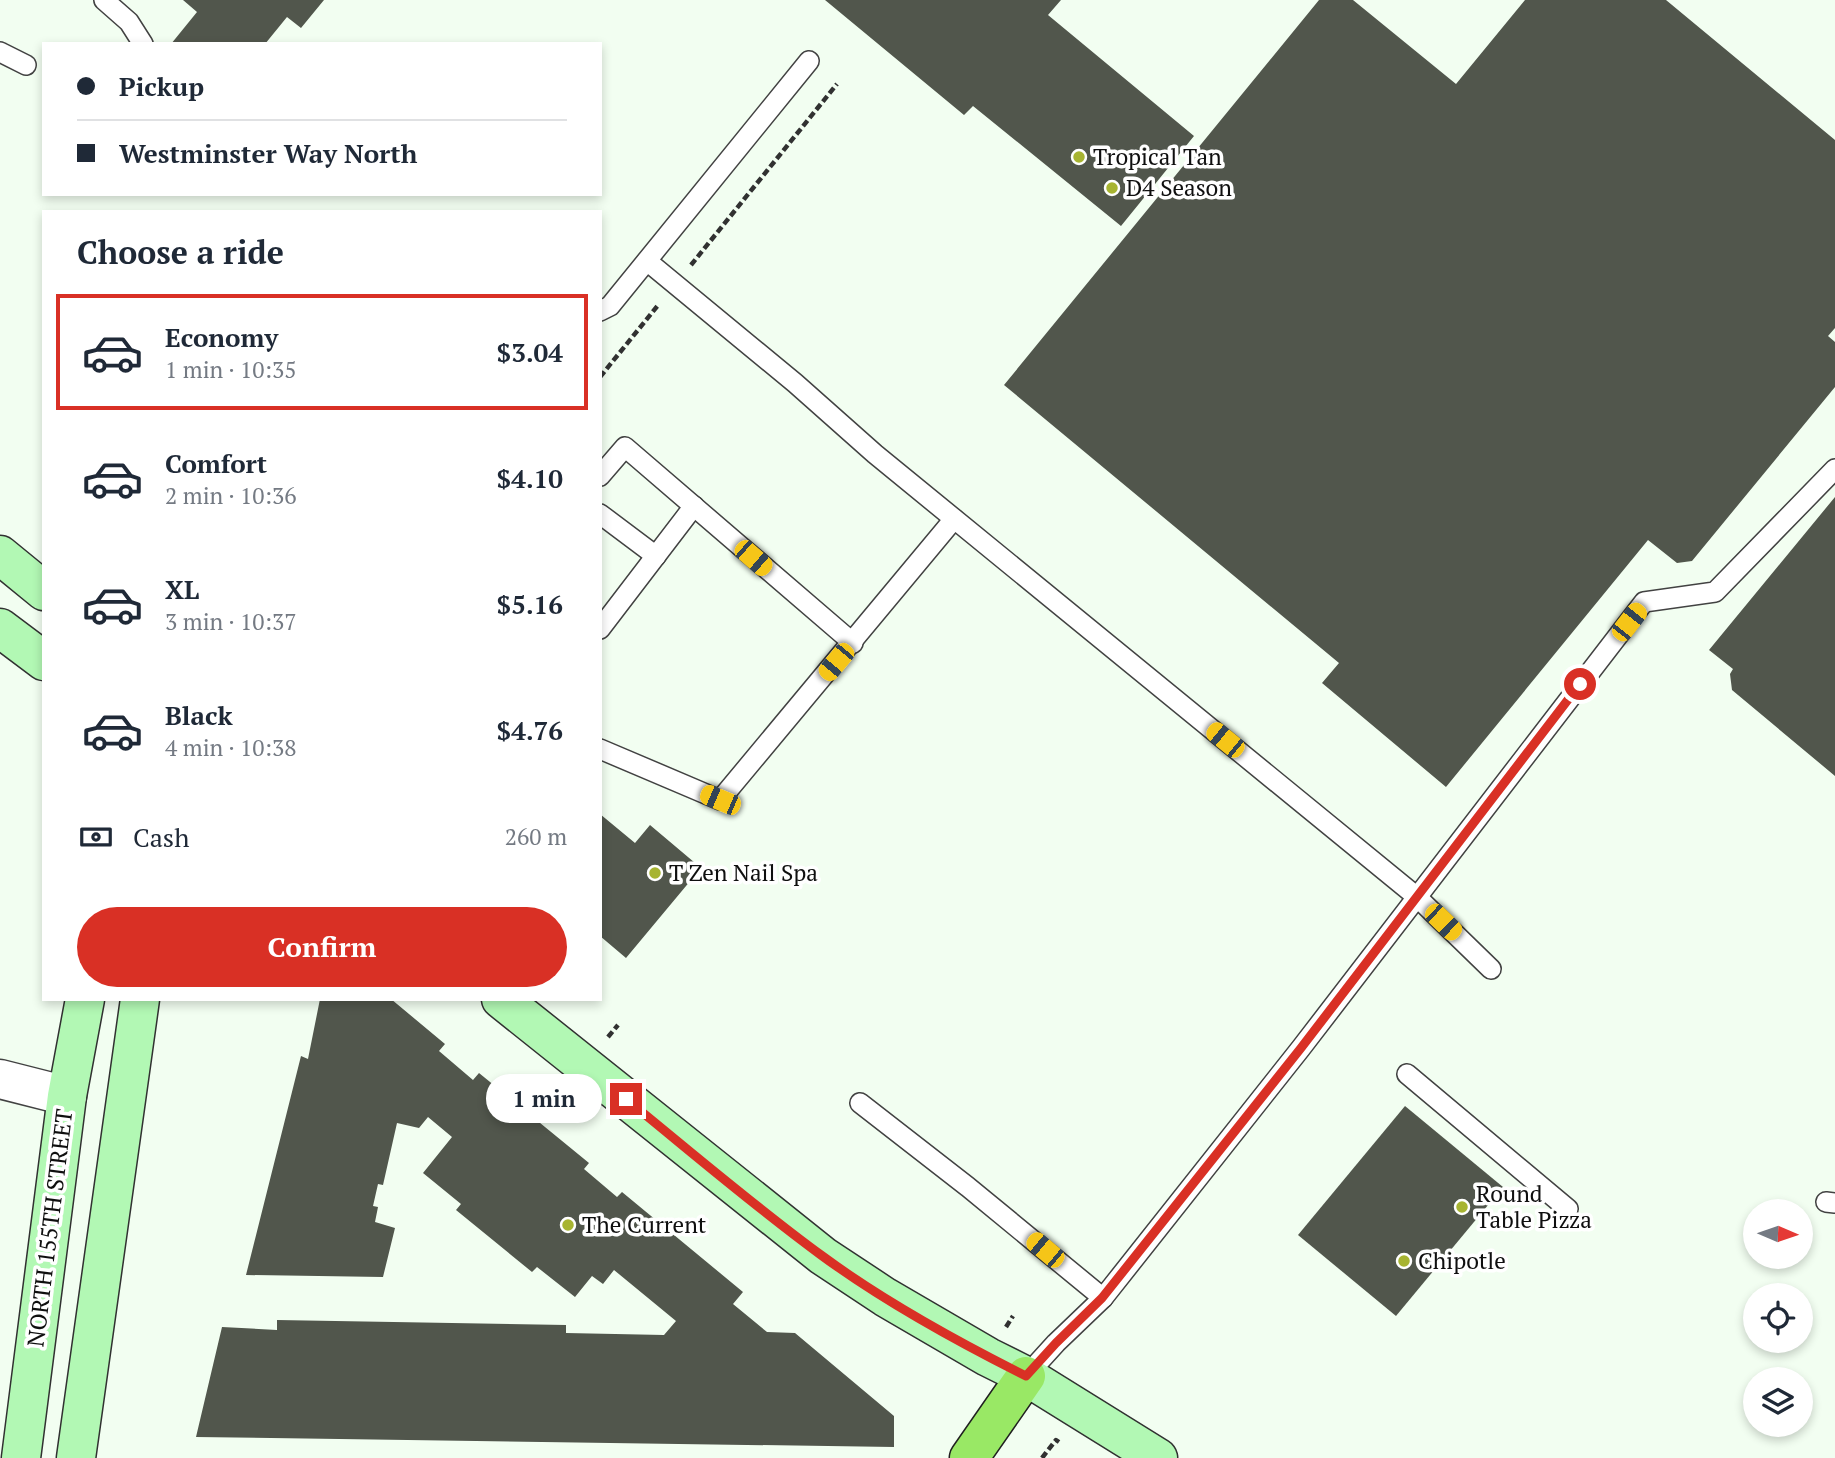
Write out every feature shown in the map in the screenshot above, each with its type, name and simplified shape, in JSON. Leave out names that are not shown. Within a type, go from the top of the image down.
[{"type":"highway","points":[[969,1458],[1026,1376]]},
{"type":"main road","points":[[0,555],[42,589]]},
{"type":"main road","points":[[0,628],[42,660]]},
{"type":"main road","name":"NORTH 155TH STREET","points":[[21,1458],[67,1096],[85,1001]]},
{"type":"main road","points":[[76,1458],[140,1001]]},
{"type":"main road","points":[[503,1001],[822,1256],[885,1297],[1026,1376],[1158,1458]]},
{"type":"street","points":[[0,1079],[67,1096]]},
{"type":"lane","points":[[104,0],[129,22],[142,42]]},
{"type":"lane","points":[[0,52],[26,65]]},
{"type":"lane","points":[[602,310],[610,306],[809,61]]},
{"type":"lane","points":[[647,261],[795,383],[875,454],[1417,897],[1491,969]]},
{"type":"lane","points":[[602,474],[625,447],[853,643]]},
{"type":"lane","points":[[1026,1376],[1102,1298],[1301,1048],[1644,602],[1715,592],[1835,469]]},
{"type":"lane","points":[[602,626],[694,506]]},
{"type":"lane","points":[[602,516],[656,556]]},
{"type":"lane","points":[[602,750],[720,800],[954,519]]},
{"type":"lane","points":[[1407,1073],[1568,1209]]},
{"type":"lane","points":[[860,1103],[968,1187],[1102,1298]]},
{"type":"path","points":[[602,375],[837,84]]},
{"type":"path","points":[[1042,1458],[1056,1440],[1066,1446]]},
{"type":"building","points":[[183,0],[324,0],[301,28],[287,17],[267,42],[173,42],[197,12]]},
{"type":"building","points":[[825,0],[1061,0],[1048,15],[1194,136],[1121,226],[973,106],[964,115]]},
{"type":"building","points":[[1319,0],[1353,0],[1456,84],[1525,0],[1666,0],[1835,140],[1835,328],[1828,336],[1835,342],[1835,387],[1692,561],[1677,563],[1648,540],[1446,787],[1322,683],[1339,663],[1004,385]]},
{"type":"building","points":[[1835,497],[1835,776],[1732,690],[1730,674],[1733,669],[1709,650]]},
{"type":"building","points":[[602,816],[635,843],[650,825],[701,868],[626,958],[602,938]]},
{"type":"building","name":"The Current","points":[[320,1001],[393,1001],[445,1044],[439,1051],[473,1080],[479,1073],[589,1163],[584,1169],[617,1197],[622,1192],[743,1292],[733,1304],[767,1332],[795,1333],[894,1416],[894,1447],[196,1437],[222,1327],[277,1330],[277,1320],[566,1325],[566,1333],[664,1335],[676,1321],[614,1270],[603,1284],[592,1276],[575,1297],[537,1267],[532,1272],[456,1210],[461,1204],[423,1173],[452,1137],[428,1117],[419,1128],[397,1123],[383,1185],[378,1184],[373,1206],[378,1207],[375,1222],[395,1228],[383,1277],[246,1275],[301,1056],[308,1059]]},
{"type":"building","points":[[1405,1106],[1503,1187],[1396,1316],[1298,1235]]},
{"type":"place","name":"Tropical Tan","points":[[1079,157]]},
{"type":"place","name":"D4 Season","points":[[1112,188]]},
{"type":"place","name":"T Zen Nail Spa","points":[[655,873]]},
{"type":"place","name":"Round Table Pizza","points":[[1462,1207]]},
{"type":"place","name":"The Current","points":[[568,1225]]},
{"type":"place","name":"Chipotle","points":[[1404,1261]]},
{"type":"route","points":[[626,1099],[822,1256],[885,1297],[1026,1376],[1102,1298],[1301,1048],[1580,684]]}]
